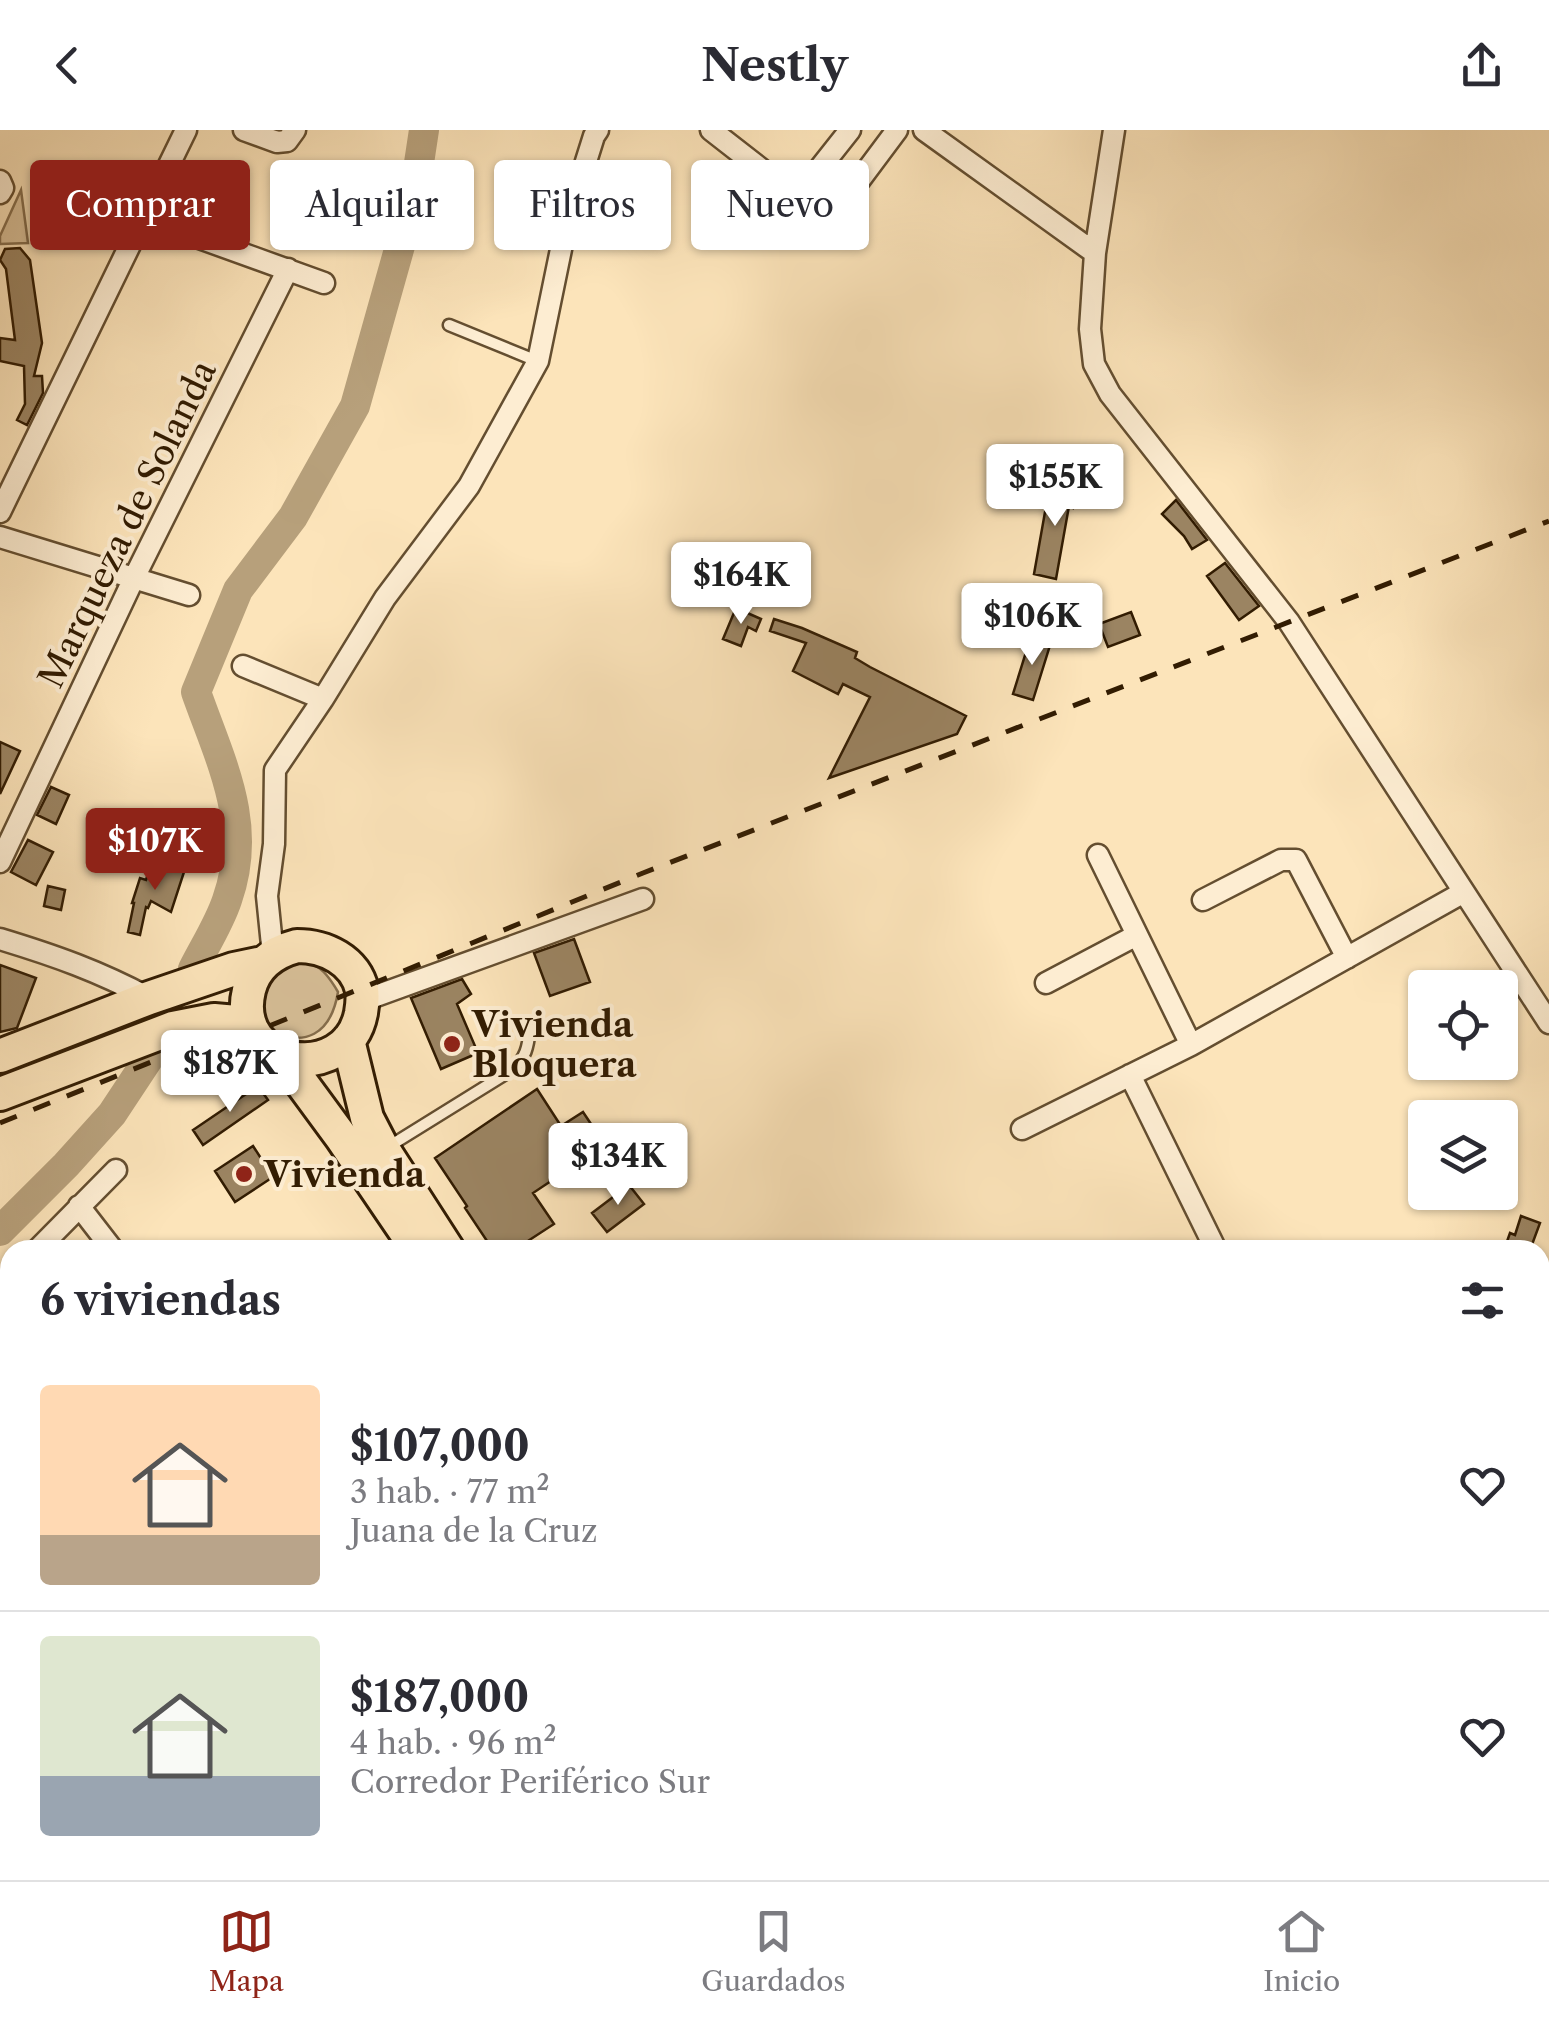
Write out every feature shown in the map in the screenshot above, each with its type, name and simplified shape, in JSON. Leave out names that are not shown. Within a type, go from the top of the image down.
[{"type":"main road","points":[[0,1056],[297,946],[335,954],[353,973],[362,990],[362,1001],[360,1019],[348,1040],[318,1058],[294,1059],[267,1049],[252,1033],[246,1012],[249,987],[268,959]]},
{"type":"main road","points":[[0,1094],[173,1028],[214,1020],[248,1024]]},
{"type":"main road","points":[[348,1040],[367,1118],[442,1240]]},
{"type":"main road","points":[[281,1055],[411,1240]]},
{"type":"street","points":[[172,160],[186,130]]},
{"type":"street","points":[[244,130],[277,142],[287,142],[295,130]]},
{"type":"street","points":[[268,959],[267,896],[274,844],[275,770],[385,598],[469,486],[538,362],[566,226],[598,130]]},
{"type":"street","points":[[710,130],[749,160]]},
{"type":"street","points":[[826,160],[850,130]]},
{"type":"street","points":[[869,167],[897,130]]},
{"type":"street","points":[[924,130],[1096,252]]},
{"type":"street","points":[[1114,130],[1096,252],[1090,329],[1094,364],[1110,394],[1289,622],[1549,1023]]},
{"type":"street","points":[[0,512],[128,250]]},
{"type":"street","points":[[234,250],[324,283]]},
{"type":"street","name":"Marqueza de Solanda","points":[[0,862],[134,578],[288,269]]},
{"type":"street","points":[[0,536],[190,595]]},
{"type":"street","points":[[243,666],[323,699]]},
{"type":"street","points":[[1098,855],[1192,1045]]},
{"type":"street","points":[[1203,900],[1281,860],[1296,860],[1347,958]]},
{"type":"street","points":[[1022,1129],[1192,1045],[1464,892]]},
{"type":"street","points":[[362,1001],[642,899]]},
{"type":"street","points":[[1046,983],[1137,935]]},
{"type":"street","points":[[0,940],[68,960],[149,998]]},
{"type":"street","points":[[1130,1075],[1211,1240]]},
{"type":"street","points":[[47,1240],[116,1170]]},
{"type":"street","points":[[79,1206],[105,1240]]},
{"type":"lane","points":[[450,325],[538,362]]},
{"type":"lane","points":[[383,1149],[512,1070],[527,1050],[530,1029]]},
{"type":"shaded area","points":[[21,190],[28,243],[0,244],[0,236]]},
{"type":"shaded area","points":[[279,962],[314,965],[338,992],[329,1018],[314,1034],[293,1038],[267,1029],[256,995]]},
{"type":"building","points":[[20,248],[30,260],[42,343],[34,376],[42,376],[43,393],[27,425],[17,420],[25,404],[24,366],[0,361],[0,338],[15,340],[6,269],[0,260],[5,249]]},
{"type":"building","points":[[1056,479],[1080,488],[1073,508],[1069,506],[1056,579],[1034,574],[1045,512]]},
{"type":"building","points":[[1176,500],[1207,540],[1192,549],[1162,514]]},
{"type":"building","points":[[1225,563],[1259,606],[1239,620],[1207,576]]},
{"type":"building","points":[[736,608],[761,619],[756,631],[748,627],[741,646],[723,639]]},
{"type":"building","points":[[1131,612],[1140,635],[1108,647],[1099,624]]},
{"type":"building","points":[[774,619],[857,652],[855,658],[870,667],[966,716],[957,734],[829,778],[870,697],[843,684],[838,694],[793,671],[806,643],[770,631]]},
{"type":"building","points":[[1031,636],[1051,642],[1033,700],[1013,694]]},
{"type":"building","points":[[0,742],[20,751],[0,794]]},
{"type":"building","points":[[51,787],[69,795],[56,824],[37,815]]},
{"type":"building","points":[[28,840],[53,852],[36,885],[11,872]]},
{"type":"building","points":[[152,860],[184,872],[171,912],[151,901],[140,935],[128,932],[132,903],[140,878],[146,880]]},
{"type":"building","points":[[48,886],[65,890],[61,910],[44,906]]},
{"type":"building","points":[[574,939],[590,982],[550,996],[534,953]]},
{"type":"building","points":[[0,965],[36,978],[17,1028],[0,1032]]},
{"type":"building","points":[[462,979],[471,994],[457,1004],[478,1053],[441,1069],[411,998]]},
{"type":"building","name":"Vivienda","points":[[258,1086],[268,1100],[203,1145],[193,1130]]},
{"type":"building","points":[[537,1089],[561,1126],[583,1112],[605,1145],[533,1193],[554,1224],[529,1240],[486,1240],[435,1158]]},
{"type":"building","name":"Vivienda","points":[[253,1146],[273,1177],[235,1202],[215,1171]]},
{"type":"building","points":[[629,1185],[644,1204],[607,1232],[592,1213]]},
{"type":"building","points":[[1521,1216],[1540,1223],[1534,1240],[1508,1240],[1510,1233],[1515,1235]]},
{"type":"waterway","points":[[193,969],[227,900],[237,845],[231,794],[196,692],[238,590],[293,517],[355,406],[414,196],[424,130]]},
{"type":"waterway","points":[[0,1231],[112,1114],[151,1055]]},
{"type":"railway","points":[[0,1123],[186,1048],[252,1033],[643,873],[1549,521]]},
{"type":"place","name":"Vivienda Bloquera","points":[[452,1044]]},
{"type":"place","name":"Vivienda","points":[[244,1174]]}]
